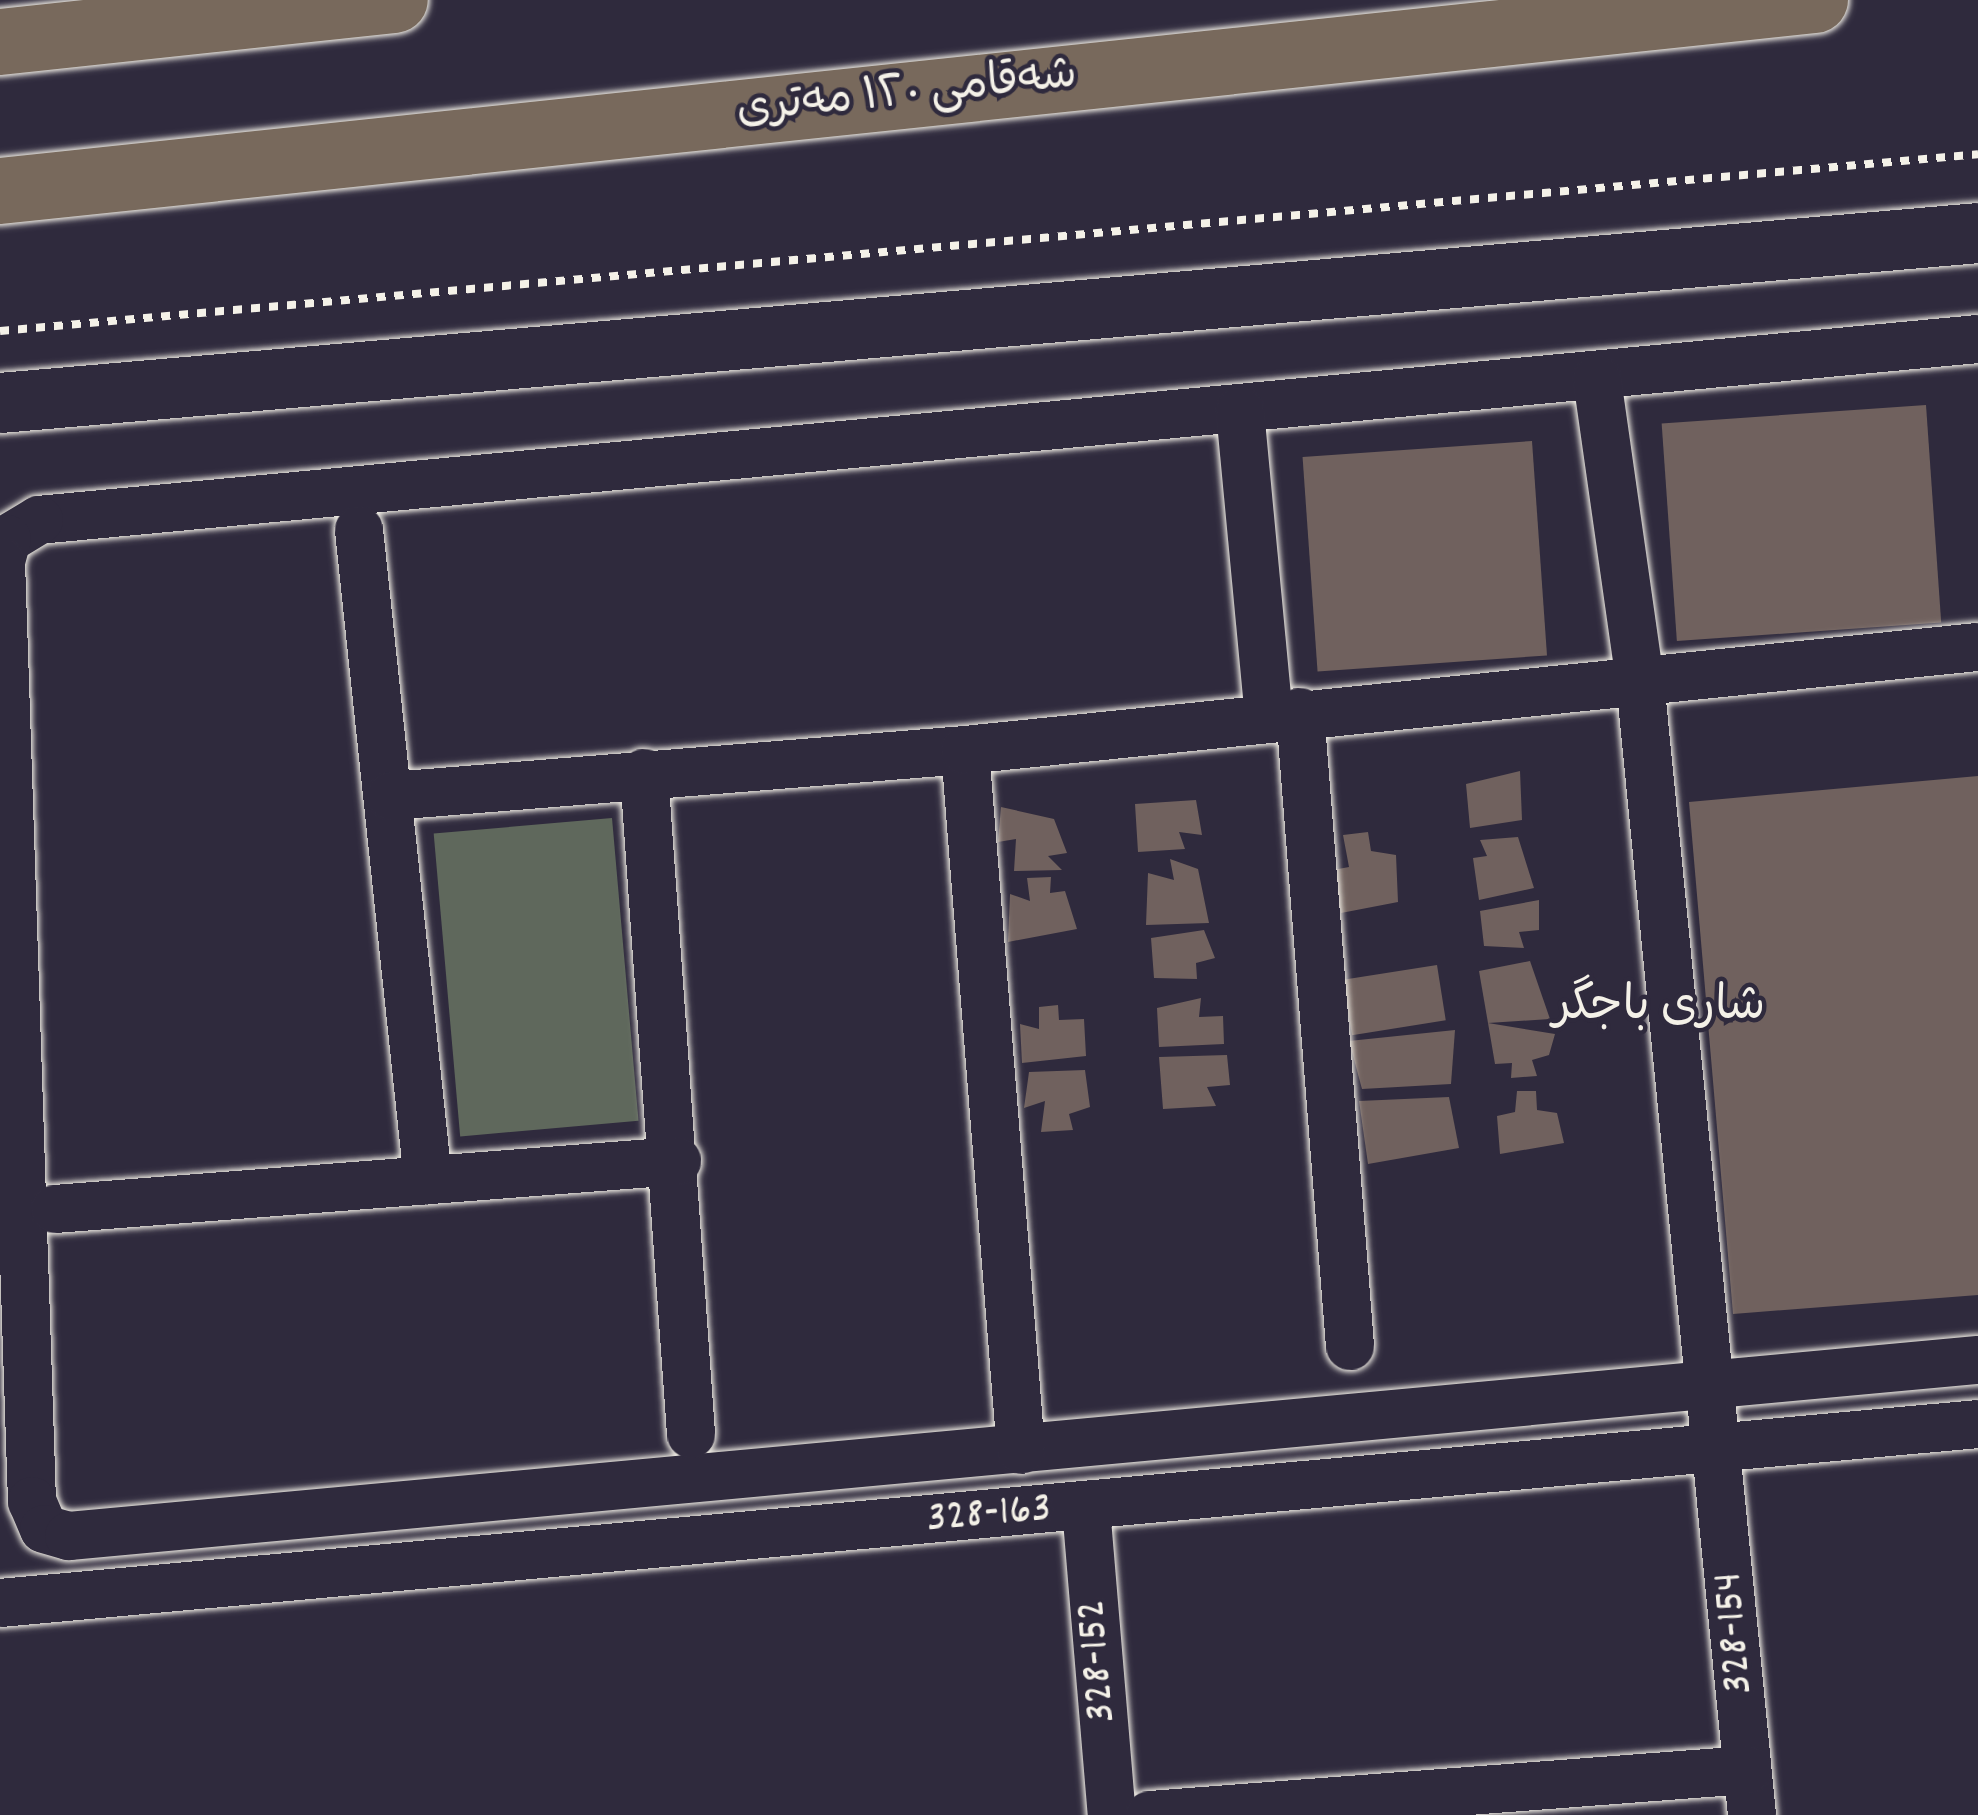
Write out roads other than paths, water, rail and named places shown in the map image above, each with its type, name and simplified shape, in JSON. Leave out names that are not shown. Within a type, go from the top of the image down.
[{"type":"highway","points":[[0,41],[395,0]]},
{"type":"highway","name":"شەقامی ١٢٠ مەتری","points":[[0,191],[1815,0]]},
{"type":"street","points":[[2,404],[1978,233]]},
{"type":"street","points":[[1978,339],[1597,379],[39,520],[7,539],[32,1501],[44,1529],[115,1532],[1978,1360]]},
{"type":"street","name":"328-154","points":[[1597,379],[1640,681],[1721,1451],[1750,1792]]},
{"type":"street","points":[[1240,411],[1284,713],[1350,1346]]},
{"type":"street","points":[[359,530],[391,796],[428,1180]]},
{"type":"street","points":[[391,796],[965,750],[1284,713],[1978,647]]},
{"type":"street","points":[[965,750],[1021,1450]]},
{"type":"street","points":[[644,773],[676,1162],[691,1435]]},
{"type":"street","points":[[55,1209],[676,1162]]},
{"type":"street","name":"328-163","points":[[0,1603],[1721,1451],[1978,1424]]},
{"type":"street","name":"328-152","points":[[1086,1508],[1112,1815]]},
{"type":"street","points":[[115,1532],[121,1593]]},
{"type":"street","points":[[1150,1815],[1750,1792]]},
{"type":"district","name":"شاری باجگر","points":[[1659,1009]]}]
